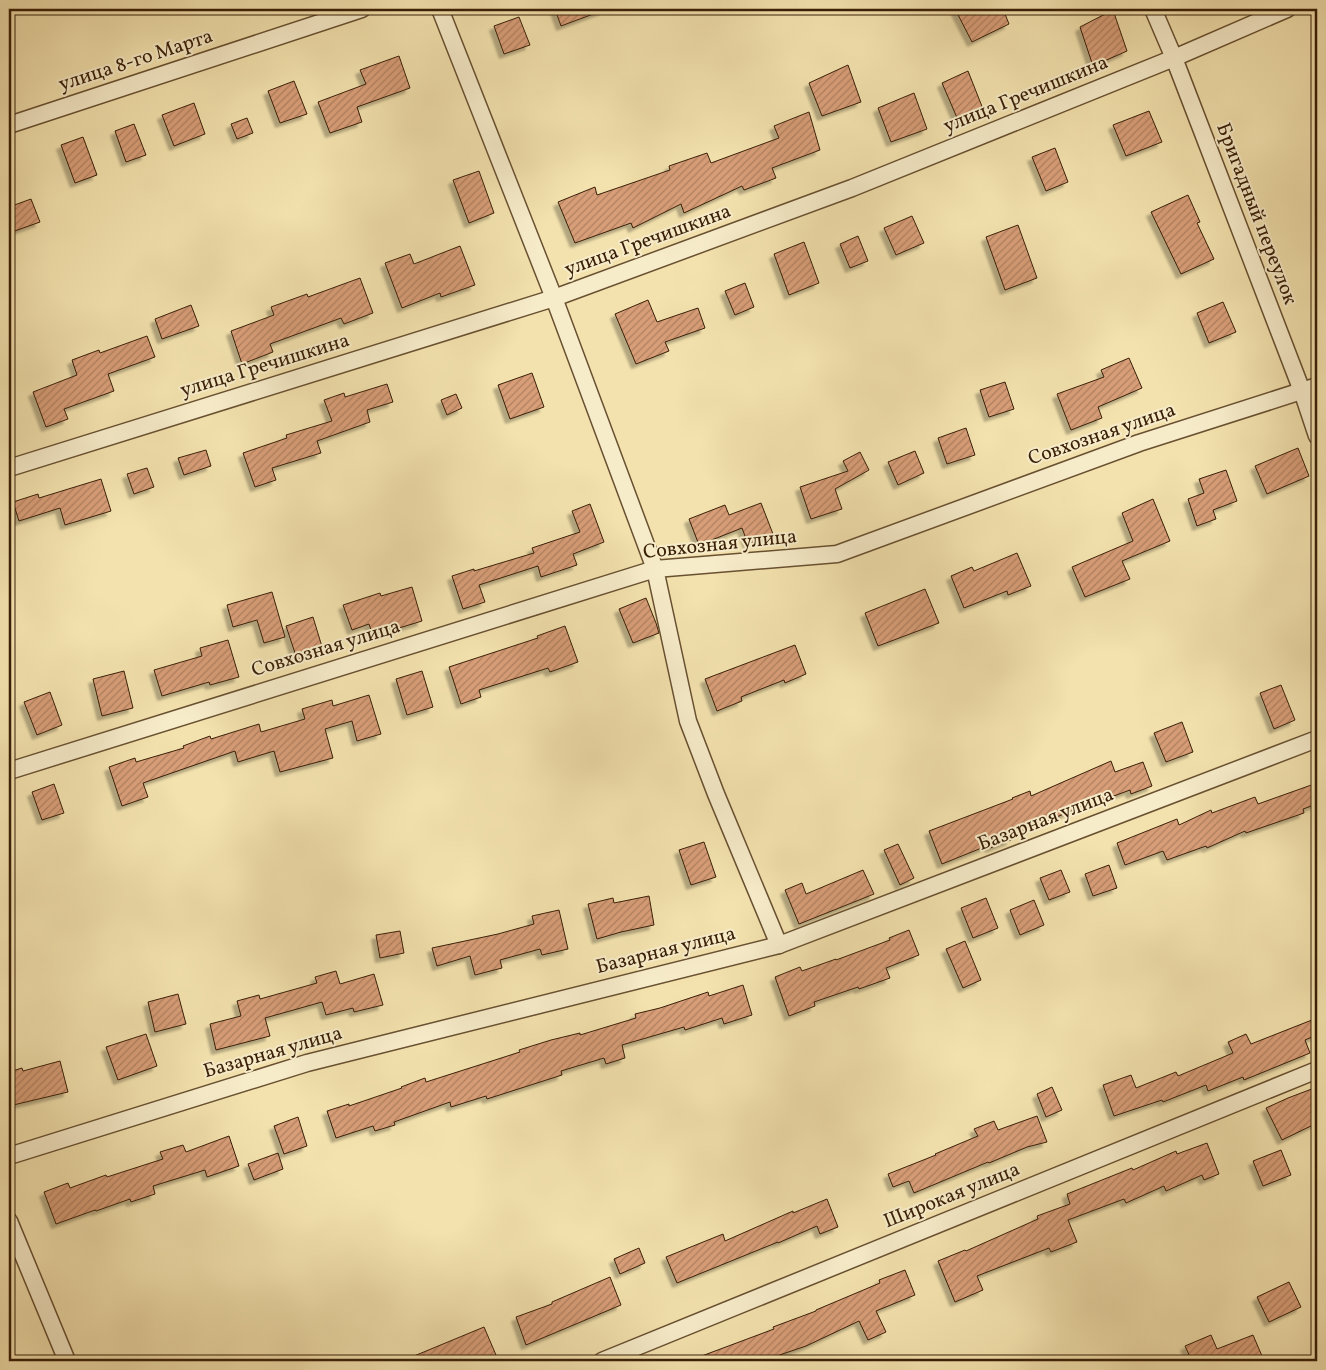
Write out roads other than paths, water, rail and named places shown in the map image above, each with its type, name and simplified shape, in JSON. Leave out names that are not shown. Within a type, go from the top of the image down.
[{"type":"street","name":"улица 8-го Марта","points":[[9,125],[362,9]]},
{"type":"street","points":[[440,9],[554,298],[655,569],[688,721],[716,794],[779,945]]},
{"type":"street","name":"Бригадный переулок","points":[[1153,9],[1310,389],[1317,436]]},
{"type":"street","name":"улица Гречишкина","points":[[9,468],[554,298],[852,188],[1174,58],[1287,9]]},
{"type":"street","name":"Совхозная улица","points":[[9,771],[655,569],[837,554],[1139,443],[1310,389]]},
{"type":"street","name":"Базарная улица","points":[[9,1156],[307,1063],[779,945],[1317,739]]},
{"type":"street","name":"Широкая улица","points":[[602,1361],[1317,1070]]},
{"type":"street","points":[[9,1221],[67,1361]]}]
